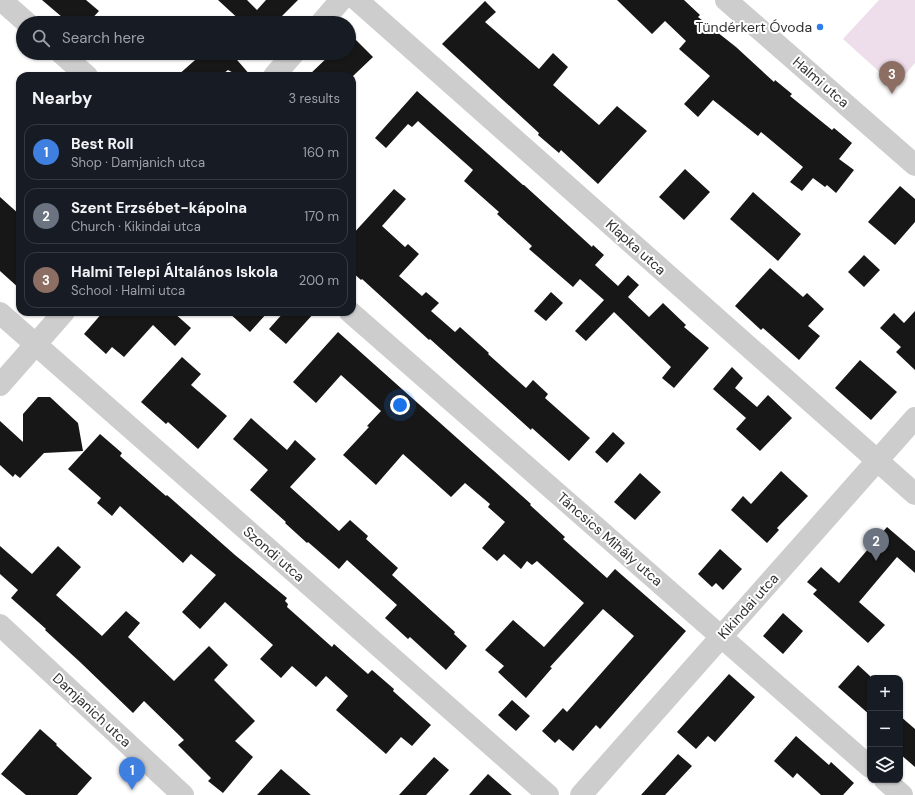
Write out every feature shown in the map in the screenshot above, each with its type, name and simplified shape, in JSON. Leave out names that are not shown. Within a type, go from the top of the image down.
[{"type":"street","points":[[1,0],[19,16]]},
{"type":"street","points":[[327,16],[341,0]]},
{"type":"street","name":"Klapka utca","points":[[357,0],[915,494]]},
{"type":"street","name":"Halmi utca","points":[[726,0],[915,165]]},
{"type":"street","points":[[69,60],[82,72]]},
{"type":"street","points":[[277,72],[288,60]]},
{"type":"street","name":"Szondi utca","points":[[0,313],[548,795]]},
{"type":"street","points":[[0,385],[60,316]]},
{"type":"street","name":"Táncsics Mihály utca","points":[[355,316],[867,764]]},
{"type":"street","name":"Kikindai utca","points":[[581,795],[915,418]]},
{"type":"street","name":"Damjanich utca","points":[[0,626],[183,795]]},
{"type":"street","points":[[888,783],[902,795]]},
{"type":"shaded area","points":[[879,0],[915,0],[915,63],[895,86],[843,39]]},
{"type":"building","points":[[42,0],[86,0],[99,11],[94,16],[61,16]]},
{"type":"building","points":[[218,0],[247,0],[257,10],[266,0],[298,0],[282,16],[235,16]]},
{"type":"building","points":[[617,0],[684,0],[700,15],[698,17],[736,47],[774,82],[775,80],[792,94],[790,96],[832,130],[834,128],[852,143],[839,159],[854,170],[836,193],[827,185],[825,187],[813,178],[802,191],[790,182],[803,167],[761,132],[758,136],[713,100],[698,117],[684,104],[710,76],[679,49],[686,41],[665,21],[652,34]]},
{"type":"building","points":[[485,1],[496,12],[485,22],[539,69],[553,53],[568,67],[553,85],[599,125],[617,106],[647,131],[598,184],[561,150],[559,153],[538,135],[539,133],[442,44]]},
{"type":"building","points":[[356,40],[373,57],[356,73],[312,72],[325,60],[356,60]]},
{"type":"building","points":[[195,60],[237,60],[248,72],[232,72],[228,70],[225,72],[182,72]]},
{"type":"building","points":[[417,91],[592,247],[593,245],[604,255],[595,265],[618,286],[628,275],[639,285],[628,297],[649,317],[663,303],[686,325],[684,327],[709,348],[674,388],[662,378],[671,367],[614,312],[586,341],[575,331],[604,300],[580,279],[573,287],[529,249],[532,246],[497,214],[499,212],[464,181],[473,170],[418,121],[412,127],[408,124],[386,148],[375,138]]},
{"type":"building","points":[[685,169],[710,192],[684,220],[659,197]]},
{"type":"building","points":[[900,186],[915,199],[915,222],[895,245],[868,222]]},
{"type":"building","points":[[394,189],[406,199],[382,226],[405,247],[408,244],[419,254],[399,276],[422,296],[426,292],[439,303],[431,311],[455,332],[460,327],[526,388],[533,380],[548,394],[545,398],[590,438],[569,461],[532,428],[531,430],[430,339],[429,340],[362,279],[361,280],[356,276],[356,231]]},
{"type":"building","points":[[753,192],[801,234],[778,261],[730,219]]},
{"type":"building","points":[[0,197],[16,211],[16,285],[0,271]]},
{"type":"building","points":[[864,255],[880,270],[864,287],[848,272]]},
{"type":"building","points":[[770,268],[803,297],[807,293],[824,309],[808,326],[820,336],[799,360],[763,328],[761,330],[735,306]]},
{"type":"building","points":[[551,292],[563,303],[546,321],[534,311]]},
{"type":"building","points":[[915,311],[915,370],[896,352],[901,347],[880,328],[894,313],[904,323]]},
{"type":"building","points":[[100,316],[178,316],[191,328],[175,346],[153,325],[124,357],[112,347],[106,354],[84,334]]},
{"type":"building","points":[[232,316],[264,316],[250,332]]},
{"type":"building","points":[[280,316],[311,316],[286,344],[269,329]]},
{"type":"building","points":[[338,332],[531,504],[530,505],[565,537],[563,539],[607,578],[615,569],[686,631],[600,729],[596,725],[573,751],[559,739],[555,743],[542,731],[563,708],[567,712],[634,636],[603,609],[550,667],[552,668],[526,698],[498,672],[504,666],[485,650],[513,620],[544,647],[584,603],[537,561],[532,565],[527,561],[521,569],[504,554],[497,561],[482,548],[505,522],[488,507],[490,504],[465,483],[451,497],[403,454],[376,485],[343,455],[369,427],[367,426],[381,411],[341,375],[316,403],[293,382]]},
{"type":"building","points":[[182,357],[201,374],[191,385],[227,416],[198,449],[168,422],[166,424],[141,402]]},
{"type":"building","points":[[860,360],[897,392],[871,420],[835,388]]},
{"type":"building","points":[[732,367],[743,378],[735,388],[757,407],[768,395],[792,418],[760,451],[736,429],[746,418],[713,389]]},
{"type":"building","points":[[38,397],[50,397],[78,423],[83,451],[44,453],[20,478],[15,474],[13,477],[0,465],[0,421],[23,442],[23,414]]},
{"type":"building","points":[[251,418],[287,450],[295,440],[316,459],[290,487],[339,531],[350,520],[368,536],[366,539],[398,568],[392,575],[455,632],[454,634],[467,646],[446,670],[410,637],[408,639],[385,618],[397,605],[347,560],[339,569],[308,542],[307,543],[250,490],[268,470],[233,439]]},
{"type":"building","points":[[613,432],[625,443],[607,463],[595,452]]},
{"type":"building","points":[[100,434],[122,453],[120,456],[287,598],[285,601],[288,604],[287,607],[332,647],[334,644],[368,674],[372,670],[431,725],[412,746],[401,737],[386,754],[336,710],[348,696],[326,676],[316,687],[292,666],[281,678],[260,659],[273,645],[225,602],[200,629],[182,612],[216,575],[191,554],[183,563],[120,506],[112,516],[97,503],[101,498],[68,469]]},
{"type":"building","points":[[781,471],[808,496],[777,528],[779,530],[767,543],[731,510],[743,496],[751,504]]},
{"type":"building","points":[[640,473],[661,492],[635,520],[614,502]]},
{"type":"building","points":[[887,527],[915,551],[915,573],[897,557],[859,602],[885,625],[868,643],[813,594],[817,590],[807,582],[821,567],[839,583]]},
{"type":"building","points":[[0,546],[32,574],[58,546],[81,567],[56,595],[102,636],[126,611],[140,623],[128,637],[174,681],[209,646],[228,665],[214,680],[255,721],[235,741],[253,757],[223,793],[208,781],[211,778],[178,745],[184,740],[144,701],[133,713],[45,630],[46,629],[11,598],[18,590],[0,574]]},
{"type":"building","points":[[720,549],[742,569],[723,590],[716,583],[712,587],[698,574]]},
{"type":"building","points":[[783,613],[803,631],[783,654],[763,636]]},
{"type":"building","points":[[858,665],[869,675],[867,675],[867,712],[838,687]]},
{"type":"building","points":[[729,674],[755,697],[715,742],[708,736],[696,749],[677,732]]},
{"type":"building","points":[[512,700],[530,716],[516,731],[498,715]]},
{"type":"building","points":[[903,719],[915,729],[915,767],[903,757]]},
{"type":"building","points":[[40,729],[92,778],[77,795],[26,795],[1,774]]},
{"type":"building","points":[[796,736],[829,765],[831,762],[854,783],[843,795],[821,795],[797,773],[793,778],[774,761]]},
{"type":"building","points":[[678,754],[692,766],[665,795],[641,795]]},
{"type":"building","points":[[434,757],[449,770],[426,795],[399,795]]},
{"type":"building","points":[[281,769],[311,795],[257,795]]},
{"type":"building","points":[[488,774],[512,795],[469,795]]},
{"type":"place","name":"Tündérkert Óvoda","points":[[820,27]]},
{"type":"place","name":"Halmi Telepi Általános Iskola","points":[[892,94]]},
{"type":"place","name":"Szent Erzsébet-kápolna","points":[[876,561]]},
{"type":"place","name":"Best Roll","points":[[132,790]]}]
